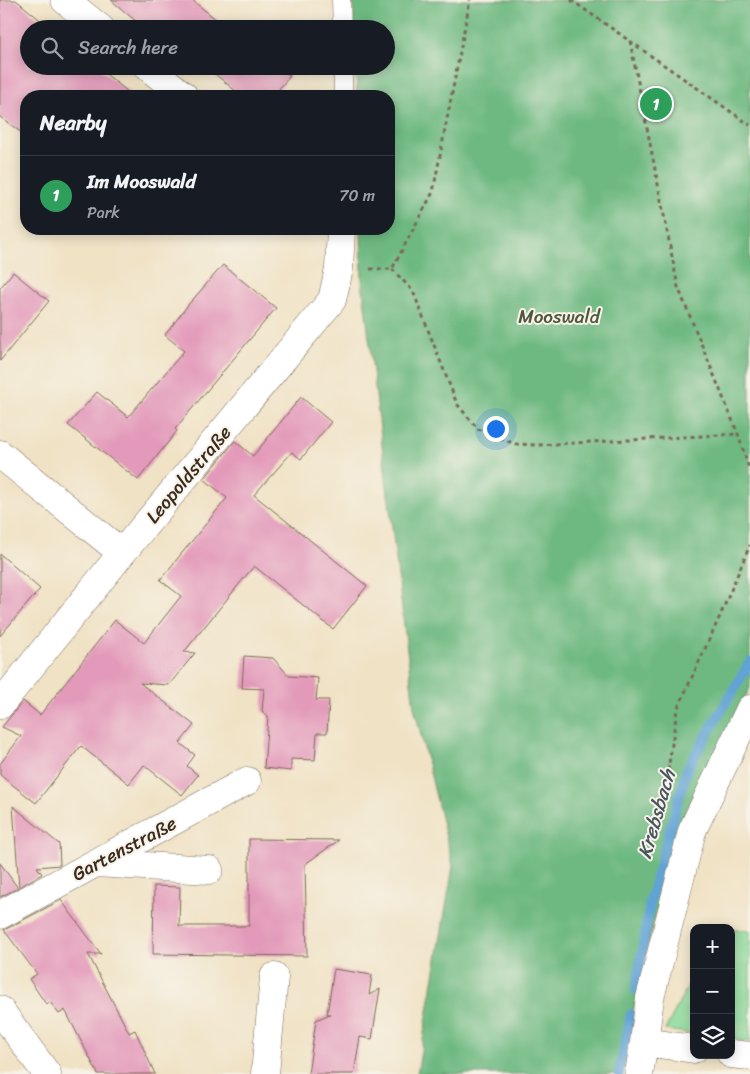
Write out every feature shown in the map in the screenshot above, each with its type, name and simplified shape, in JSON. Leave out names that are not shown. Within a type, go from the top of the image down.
[{"type":"street","points":[[66,0],[90,20]]},
{"type":"street","points":[[158,75],[177,90]]},
{"type":"street","name":"Leopoldstraße","points":[[0,705],[122,553],[332,300],[339,269],[341,235]]},
{"type":"street","points":[[0,454],[122,553]]},
{"type":"street","points":[[639,1074],[650,998],[692,831],[750,709]]},
{"type":"street","name":"Gartenstraße","points":[[0,915],[247,781]]},
{"type":"street","points":[[96,862],[209,870]]},
{"type":"street","points":[[265,1074],[274,977]]},
{"type":"street","points":[[0,1010],[47,1074]]},
{"type":"street","points":[[644,1042],[690,1048]]},
{"type":"street","points":[[735,1054],[750,1056]]},
{"type":"lane","points":[[341,0],[342,20]]},
{"type":"lane","points":[[343,75],[344,90]]},
{"type":"path","points":[[392,268],[433,192],[470,0]]},
{"type":"path","points":[[571,0],[750,126]]},
{"type":"path","points":[[630,41],[678,287],[738,434],[750,471]]},
{"type":"path","points":[[339,269],[392,268],[413,291],[456,404],[478,429],[515,444],[537,445],[738,434]]},
{"type":"green space","name":"Mooswald","points":[[353,0],[750,0],[750,688],[677,828],[643,967],[620,1074],[417,1074],[453,866],[414,707],[362,281],[361,235],[395,235],[395,90],[357,90],[356,75],[395,75],[395,20],[354,20]]},
{"type":"green space","points":[[735,929],[750,931],[750,1042],[735,1040]]},
{"type":"green space","points":[[690,982],[690,1033],[665,1030]]},
{"type":"building","points":[[0,0],[16,0],[40,20],[20,20],[20,75],[107,75],[126,90],[20,90],[20,132],[0,117]]},
{"type":"building","points":[[111,0],[192,0],[217,20],[134,20]]},
{"type":"building","points":[[216,75],[290,76],[278,90],[235,90]]},
{"type":"building","points":[[223,265],[276,308],[175,429],[177,431],[138,480],[68,425],[97,392],[128,417],[184,351],[165,335]]},
{"type":"building","points":[[13,272],[49,301],[0,361],[0,288]]},
{"type":"building","points":[[301,397],[331,422],[301,459],[292,452],[254,495],[367,586],[333,629],[254,566],[184,652],[195,653],[169,685],[140,683],[194,725],[180,743],[195,755],[187,766],[198,775],[182,795],[144,765],[129,784],[81,746],[36,803],[0,775],[0,764],[21,736],[2,727],[23,701],[40,715],[115,620],[144,643],[181,596],[160,580],[227,498],[204,479],[235,441],[253,456]]},
{"type":"building","points":[[0,554],[40,589],[0,636]]},
{"type":"building","points":[[244,656],[273,658],[289,676],[318,678],[316,700],[329,700],[327,733],[317,733],[315,760],[291,759],[291,771],[264,768],[268,716],[262,711],[264,689],[242,688]]},
{"type":"building","points":[[13,806],[59,844],[60,865],[37,867],[42,874],[19,887]]},
{"type":"building","points":[[249,839],[339,840],[305,864],[307,956],[153,954],[154,886],[180,887],[179,926],[249,926]]},
{"type":"building","points":[[0,863],[18,888],[0,897]]},
{"type":"building","points":[[61,900],[101,954],[88,954],[129,1033],[135,1030],[155,1074],[98,1074],[65,1010],[59,1014],[50,1002],[46,1004],[29,979],[37,974],[4,930]]},
{"type":"building","points":[[334,969],[372,975],[369,995],[380,989],[372,1039],[360,1037],[354,1074],[308,1074],[316,1020],[330,1014],[327,1014]]},
{"type":"waterway","name":"Krebsbach","points":[[636,990],[651,896],[687,769],[750,662]]},
{"type":"waterway","name":"Krebsbach","points":[[619,1074],[631,1014]]},
{"type":"place","name":"Im Mooswald","points":[[656,104]]}]
